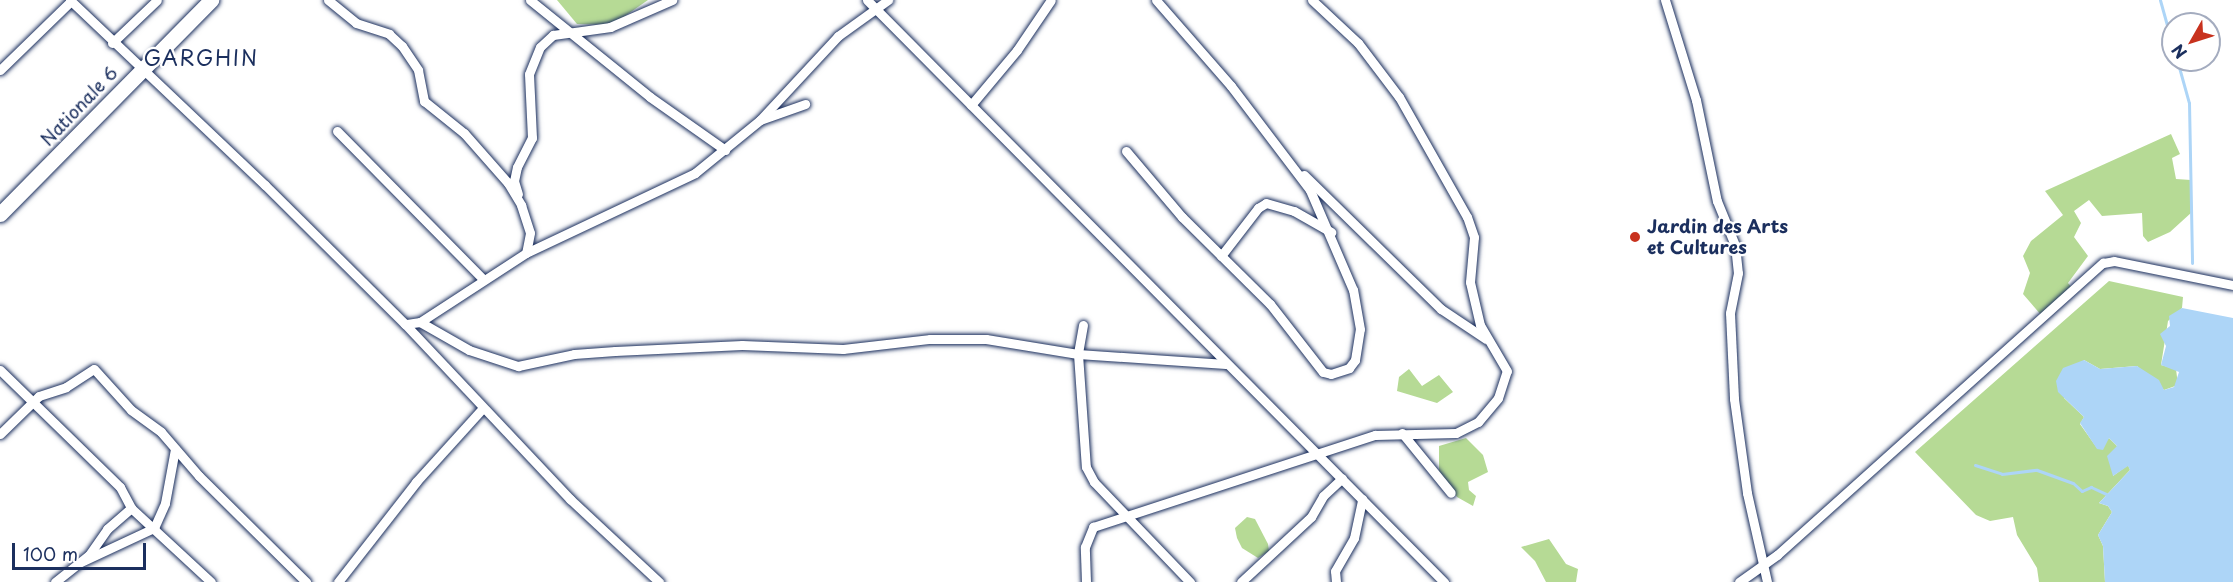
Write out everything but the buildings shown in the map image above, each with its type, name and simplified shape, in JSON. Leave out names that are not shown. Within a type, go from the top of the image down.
[{"type":"main road","name":"Nationale 6","points":[[0,214],[211,0]]},
{"type":"street","points":[[112,43],[157,0]]},
{"type":"street","points":[[328,0],[356,23],[396,39],[418,70],[424,101],[470,140],[508,183],[521,205]]},
{"type":"street","points":[[530,0],[725,150]]},
{"type":"street","points":[[526,253],[530,233],[514,181],[532,138],[529,74],[533,58],[553,34],[610,27],[672,0]]},
{"type":"street","points":[[867,0],[1444,582]]},
{"type":"street","points":[[405,324],[420,322],[526,253],[668,189],[725,150],[760,120],[838,36],[888,0]]},
{"type":"street","points":[[971,105],[1017,50],[1051,0]]},
{"type":"street","points":[[1156,0],[1295,166],[1441,309],[1486,339]]},
{"type":"street","points":[[1086,582],[1085,547],[1093,527],[1125,514],[1319,456],[1374,435],[1456,433],[1478,422],[1492,408],[1507,371],[1486,339],[1470,282],[1474,237],[1467,218],[1398,97],[1358,43],[1312,0]]},
{"type":"street","points":[[1665,0],[1696,100],[1717,201],[1736,245],[1738,273],[1730,313],[1734,399],[1747,493],[1767,582]]},
{"type":"street","points":[[0,70],[71,1],[112,43],[265,185],[405,324],[482,409],[659,582]]},
{"type":"street","points":[[760,120],[805,104]]},
{"type":"street","points":[[337,131],[483,279]]},
{"type":"street","points":[[1126,151],[1160,193],[1278,312],[1323,372],[1342,372],[1355,360],[1360,329],[1353,290],[1331,232],[1295,166]]},
{"type":"street","points":[[1221,256],[1258,208],[1266,203],[1294,211],[1331,232]]},
{"type":"street","points":[[1738,582],[1764,566],[2103,263],[2114,261],[2233,285]]},
{"type":"street","points":[[420,322],[469,350],[518,366],[574,354],[615,351],[742,345],[843,349],[930,339],[986,339],[1078,354],[1226,364]]},
{"type":"street","points":[[1083,325],[1078,354],[1086,467],[1094,482],[1190,582]]},
{"type":"street","points":[[0,434],[33,406],[43,394],[66,387],[94,369],[306,582]]},
{"type":"street","points":[[0,370],[33,406],[113,479],[130,508],[211,582]]},
{"type":"street","points":[[338,582],[416,482],[482,409]]},
{"type":"street","points":[[1402,433],[1451,494]]},
{"type":"street","points":[[55,582],[81,562],[154,528],[165,503],[175,449]]},
{"type":"street","points":[[1241,582],[1311,517],[1323,496],[1342,478]]},
{"type":"street","points":[[1335,582],[1335,571],[1354,538],[1362,499]]},
{"type":"street","points":[[81,562],[107,529],[130,508]]},
{"type":"green space","points":[[557,0],[648,0],[612,25],[577,24]]},
{"type":"green space","points":[[2171,134],[2180,154],[2172,158],[2176,179],[2191,180],[2192,212],[2170,232],[2148,242],[2143,236],[2142,213],[2102,216],[2089,200],[2074,211],[2081,223],[2074,237],[2088,256],[2068,283],[2073,289],[2042,316],[2023,294],[2030,273],[2023,256],[2031,241],[2063,215],[2045,191]]},
{"type":"green space","points":[[2109,281],[2183,297],[2182,308],[2168,321],[2161,365],[2176,369],[2178,385],[2164,390],[2137,366],[2100,369],[2084,360],[2064,398],[2084,417],[2080,424],[2097,448],[2109,438],[2117,446],[2113,476],[2128,465],[2130,470],[2099,503],[2108,506],[2112,512],[2098,535],[2103,546],[2105,582],[2039,582],[2037,568],[2017,535],[2013,517],[1990,521],[1976,515],[1915,452]]},
{"type":"green space","points":[[1409,369],[1422,386],[1439,375],[1453,392],[1437,403],[1397,391],[1399,377]]},
{"type":"green space","points":[[1466,438],[1483,455],[1488,472],[1468,482],[1469,490],[1476,496],[1473,506],[1457,497],[1439,471],[1439,446]]},
{"type":"green space","points":[[1247,517],[1255,519],[1268,544],[1269,551],[1258,558],[1242,548],[1237,538],[1235,528]]},
{"type":"green space","points":[[1549,539],[1566,564],[1578,569],[1576,582],[1546,582],[1535,561],[1521,547]]},
{"type":"water","points":[[2182,308],[2233,318],[2233,582],[2105,582],[2103,546],[2098,535],[2112,512],[2108,506],[2099,503],[2130,470],[2128,466],[2113,476],[2107,456],[2117,446],[2109,438],[2103,450],[2097,449],[2080,423],[2084,417],[2058,392],[2056,381],[2063,368],[2084,360],[2100,369],[2137,366],[2159,380],[2164,390],[2174,387],[2179,372],[2161,365],[2166,346],[2160,334],[2170,326],[2169,316]]},
{"type":"waterway","points":[[2160,0],[2163,12]]},
{"type":"waterway","points":[[2180,72],[2189,103],[2192,263]]},
{"type":"waterway","points":[[1975,465],[2002,474],[2037,470],[2073,483],[2082,491],[2091,487],[2106,494]]},
{"type":"place","name":"Jardin des Arts et Cultures","points":[[1635,237]]},
{"type":"district","name":"GARGHIN","points":[[201,57]]}]
